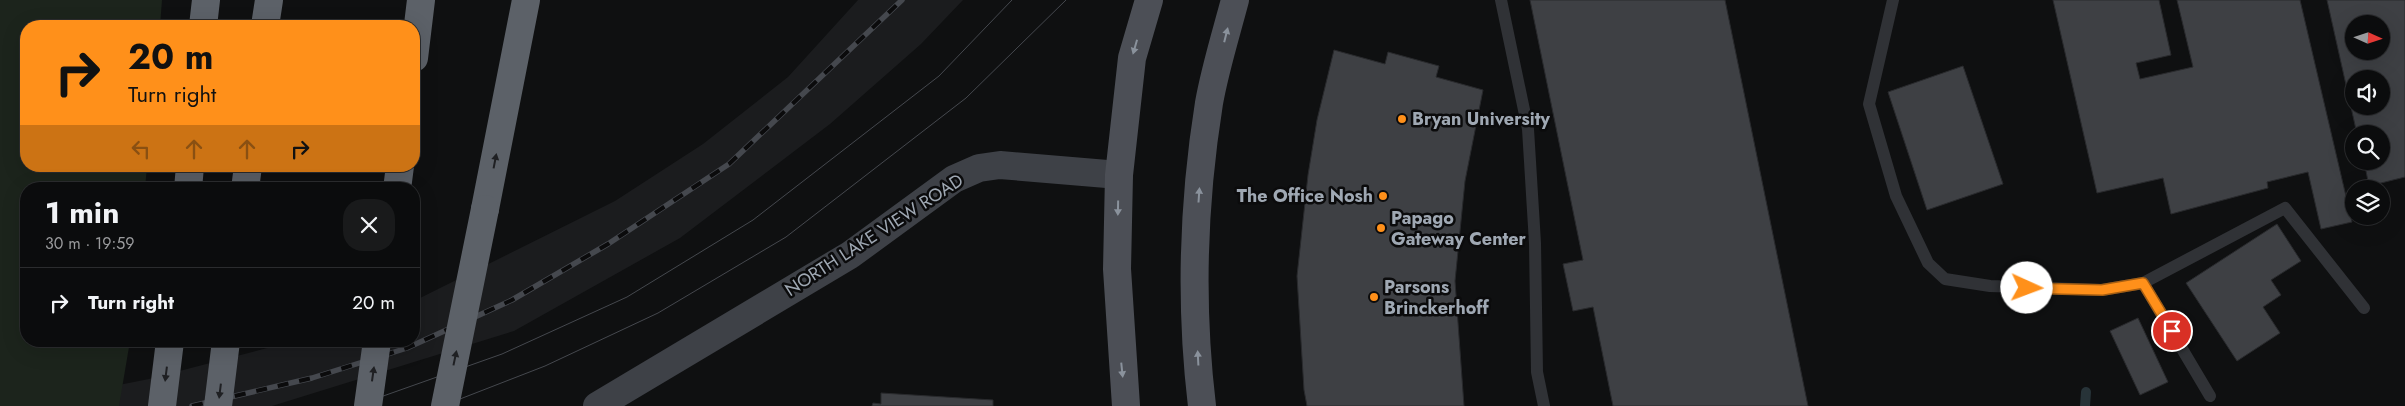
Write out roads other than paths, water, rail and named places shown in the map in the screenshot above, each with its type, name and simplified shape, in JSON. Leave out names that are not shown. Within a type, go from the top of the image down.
[{"type":"highway","points":[[204,20],[206,0]]},
{"type":"highway","points":[[266,20],[268,0]]},
{"type":"highway","points":[[419,20],[421,0]]},
{"type":"highway","points":[[445,406],[526,0]]},
{"type":"highway","points":[[162,406],[169,347]]},
{"type":"highway","points":[[218,406],[225,347]]},
{"type":"highway","points":[[368,406],[376,347]]},
{"type":"main road","points":[[1126,406],[1117,269],[1119,175],[1132,58],[1149,0]]},
{"type":"main road","points":[[1202,406],[1195,308],[1196,237],[1200,167],[1210,101],[1235,0]]},
{"type":"street","name":"NORTH LAKE VIEW ROAD","points":[[596,406],[850,255],[954,179],[979,168],[1000,165],[1119,175]]},
{"type":"lane","points":[[1501,0],[1528,129],[1535,243],[1536,372],[1544,406]]},
{"type":"lane","points":[[1893,0],[1870,104],[1896,196],[1928,263],[1945,279],[1990,286],[2102,290],[2143,283],[2285,208],[2364,308]]},
{"type":"lane","points":[[2143,283],[2210,396]]},
{"type":"waterway","points":[[2085,406],[2086,392]]},
{"type":"tram line","points":[[355,406],[502,354],[627,297],[753,220],[939,76],[1012,0]]},
{"type":"tram line","points":[[442,406],[545,366],[658,313],[786,237],[966,98],[1066,0]]},
{"type":"railway","points":[[420,342],[512,300],[608,244],[729,164],[902,0]]},
{"type":"railway","points":[[192,406],[312,378],[409,347]]},
{"type":"place","name":"Bryan University","points":[[1402,119]]},
{"type":"place","name":"The Office Nosh","points":[[1383,196]]},
{"type":"place","name":"Papago Gateway Center","points":[[1381,228]]},
{"type":"place","name":"Parsons Brinckerhoff","points":[[1374,297]]}]
